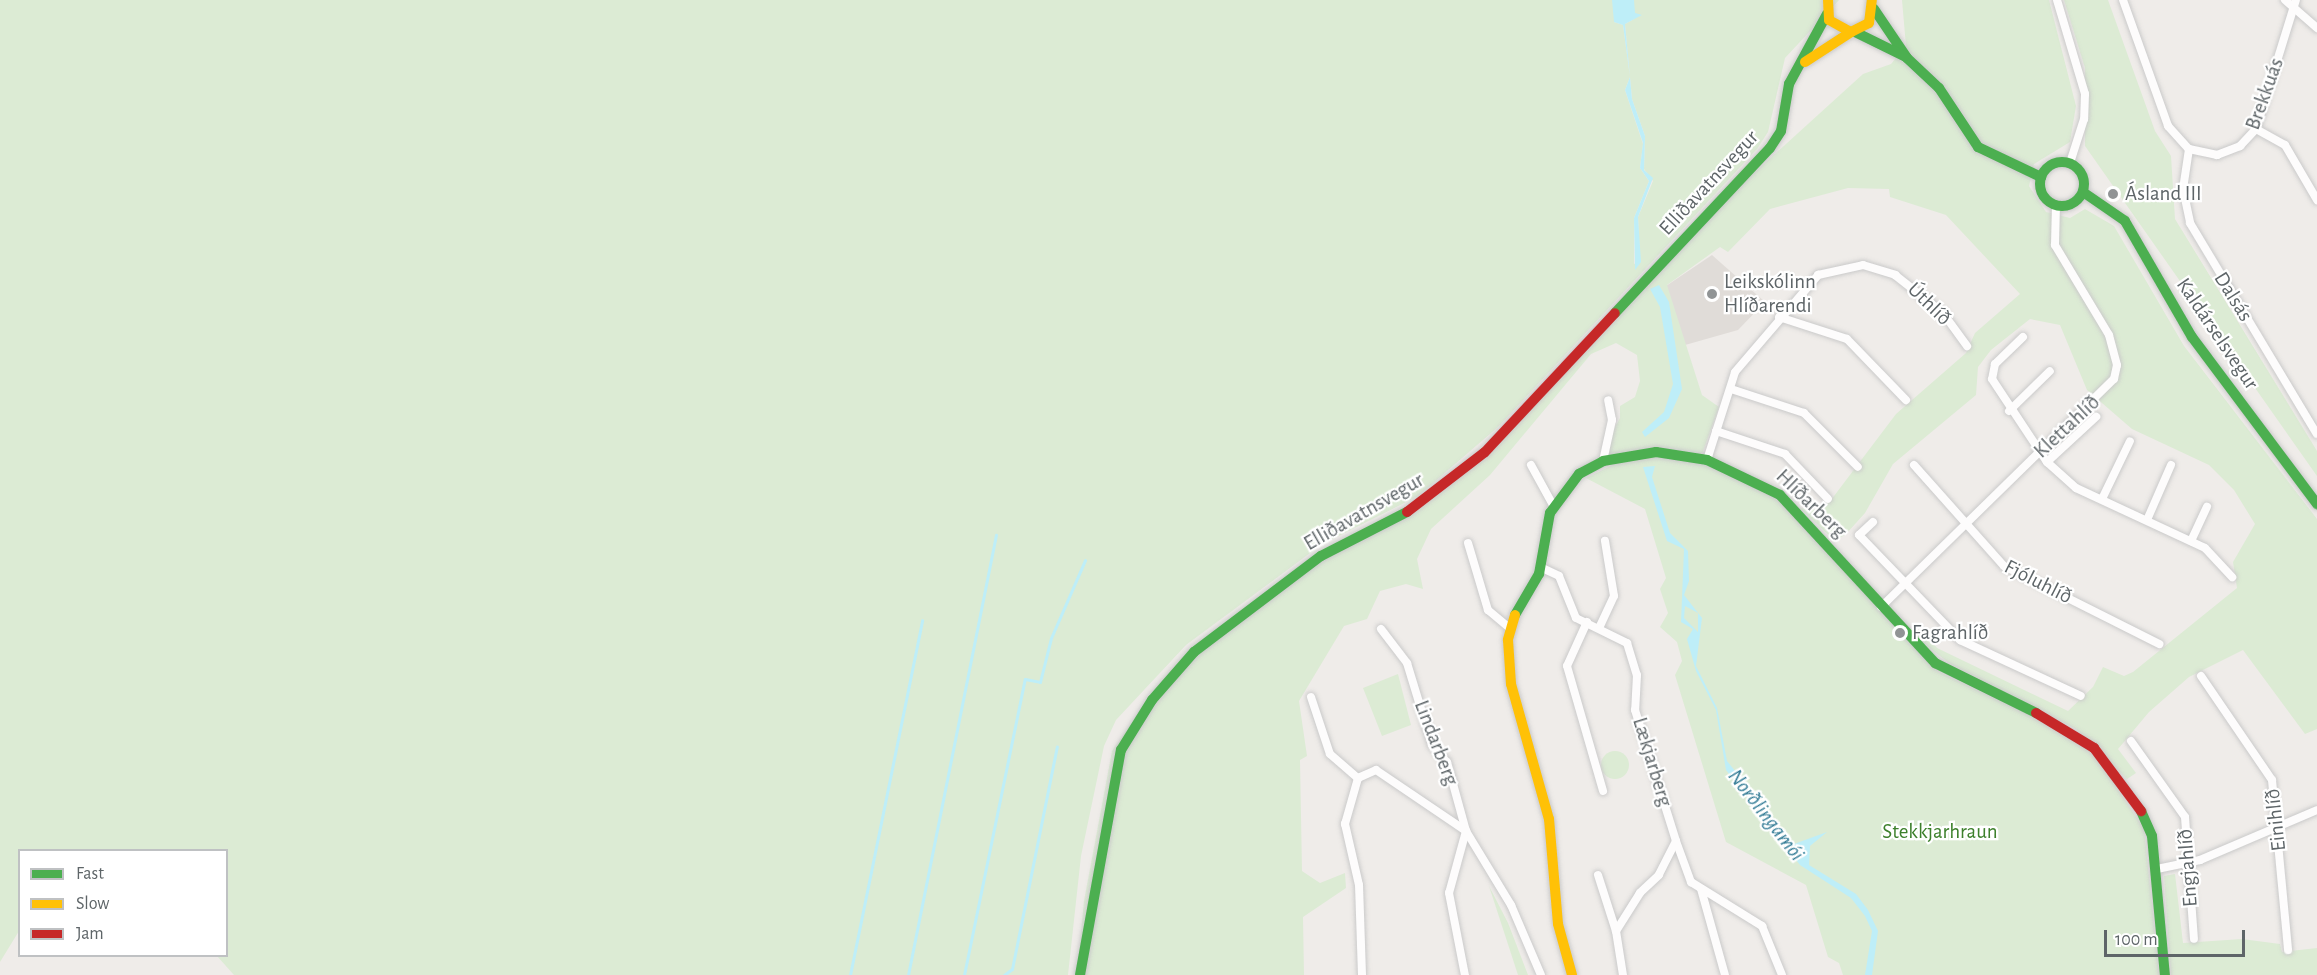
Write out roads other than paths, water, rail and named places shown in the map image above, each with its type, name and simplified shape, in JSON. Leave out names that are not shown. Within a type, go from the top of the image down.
[{"type":"main road","points":[[1873,3],[1907,58],[1939,88],[1978,147],[2004,164],[2041,177]]},
{"type":"main road","points":[[1800,66],[1869,22],[1873,3]]},
{"type":"main road","points":[[1826,5],[1838,29],[1853,32],[1907,58]]},
{"type":"main road","name":"Elliðavatnsvegur","points":[[1080,975],[1121,750],[1152,700],[1194,651],[1321,556],[1416,508],[1485,452],[1770,148],[1800,66],[1826,5]]},
{"type":"main road","points":[[2070,163],[2082,175],[2083,192],[2072,204],[2056,206],[2042,195],[2041,177],[2052,164],[2070,163]]},
{"type":"main road","name":"Kaldárselsvegur","points":[[2083,192],[2125,221],[2192,337],[2317,504]]},
{"type":"main road","name":"Hlíðarberg","points":[[1572,975],[1558,924],[1549,819],[1511,684],[1511,629],[1540,567],[1553,505],[1579,474],[1603,461],[1656,452],[1707,460],[1744,473],[1780,495],[1935,663],[2049,718],[2094,748],[2148,822],[2157,869],[2164,975]]},
{"type":"street","points":[[2057,0],[2085,94],[2084,119],[2070,163]]},
{"type":"street","points":[[2123,0],[2165,119],[2189,149]]},
{"type":"street","points":[[2285,0],[2295,4],[2317,28]]},
{"type":"street","name":"Brekkuás","points":[[2189,149],[2225,154],[2256,129],[2295,4]]},
{"type":"street","points":[[2256,129],[2285,146],[2317,200]]},
{"type":"street","name":"Dalsás","points":[[2189,149],[2183,189],[2190,223],[2317,434]]},
{"type":"street","name":"Klettahlíð","points":[[1881,607],[1905,585],[1962,522],[2108,389],[2117,365],[2109,335],[2055,245],[2056,206]]},
{"type":"street","name":"Úthlíð","points":[[1707,460],[1736,372],[1779,317],[1818,275],[1863,265],[1917,288],[1967,346]]},
{"type":"street","points":[[1779,317],[1847,339],[1906,400]]},
{"type":"street","points":[[2023,338],[1992,370],[1994,390],[2039,453],[2076,488],[2191,541],[2219,559],[2232,577]]},
{"type":"street","points":[[2009,411],[2050,371]]},
{"type":"street","points":[[1731,389],[1804,413],[1858,467]]},
{"type":"street","points":[[1603,461],[1612,420],[1608,400]]},
{"type":"street","points":[[2047,462],[2096,417]]},
{"type":"street","points":[[1716,431],[1785,454],[1827,499]]},
{"type":"street","points":[[2102,499],[2130,441]]},
{"type":"street","points":[[1532,465],[1553,505]]},
{"type":"street","name":"Fjóluhlíð","points":[[1914,465],[1962,522],[2004,566],[2159,644]]},
{"type":"street","points":[[2147,519],[2171,465]]},
{"type":"street","points":[[2191,541],[2207,506]]},
{"type":"street","points":[[1873,522],[1859,535],[1960,640],[2081,696]]},
{"type":"street","points":[[1600,626],[1614,596],[1605,541]]},
{"type":"street","points":[[1468,543],[1488,610],[1511,629]]},
{"type":"street","name":"Lækjarberg","points":[[1540,567],[1559,576],[1571,612],[1627,643],[1634,662],[1635,710],[1685,873],[1701,889],[1762,926],[1782,975]]},
{"type":"street","points":[[1587,622],[1567,666],[1603,791]]},
{"type":"street","name":"Lindarberg","points":[[1381,629],[1404,656],[1432,745],[1447,762],[1466,831],[1510,905],[1541,975]]},
{"type":"street","name":"Einihlíð","points":[[2201,676],[2268,772],[2277,825],[2288,950]]},
{"type":"street","points":[[1311,698],[1330,754],[1358,778],[1345,835],[1359,885],[1362,975]]},
{"type":"street","name":"Engjahlíð","points":[[2131,741],[2181,808],[2194,939]]},
{"type":"street","name":"Lindarberg","points":[[1358,778],[1376,770],[1391,776],[1466,831]]},
{"type":"street","points":[[2157,869],[2187,863],[2317,810]]},
{"type":"street","points":[[1465,975],[1449,893],[1466,831]]},
{"type":"street","points":[[1616,931],[1640,893],[1659,875],[1676,842]]},
{"type":"street","points":[[1598,875],[1616,931],[1623,975]]},
{"type":"street","name":"Lækjarberg","points":[[1701,889],[1725,975]]},
{"type":"water","points":[[1612,0],[1634,0],[1635,13],[1642,15],[1625,24],[1630,76],[1623,25],[1614,22]]},
{"type":"water","points":[[1630,77],[1632,99],[1645,136],[1644,170],[1653,178],[1638,217],[1641,262],[1635,270],[1634,218],[1649,181],[1640,168],[1643,143],[1625,90]]},
{"type":"water","points":[[1659,285],[1669,302],[1682,389],[1669,418],[1645,437],[1642,432],[1664,412],[1673,384],[1660,307],[1650,289]]},
{"type":"water","name":"Norðlingamói","points":[[1655,466],[1652,477],[1670,533],[1688,551],[1689,581],[1684,595],[1702,618],[1696,666],[1717,708],[1727,761],[1794,844],[1827,832],[1810,846],[1809,865],[1856,894],[1868,910],[1878,931],[1872,975],[1865,975],[1872,931],[1865,916],[1851,898],[1800,865],[1726,770],[1716,710],[1696,671],[1687,639],[1693,629],[1681,622],[1684,549],[1667,541],[1643,467]],"holes":[[[1685,606],[1698,613],[1698,632],[1684,618]]]},
{"type":"waterway","points":[[908,975],[996,535]]},
{"type":"waterway","points":[[964,975],[1025,679],[1040,682],[1051,638],[1085,560]]},
{"type":"waterway","points":[[850,975],[922,620]]},
{"type":"waterway","points":[[1004,975],[1012,969],[1057,746]]},
{"type":"place","name":"Ásland III","points":[[2113,194]]},
{"type":"place","name":"Leikskólinn Hlíðarendi","points":[[1712,294]]},
{"type":"place","name":"Fagrahlíð","points":[[1900,633]]},
{"type":"park label","name":"Stekkjarhraun","points":[[1940,832]]}]
